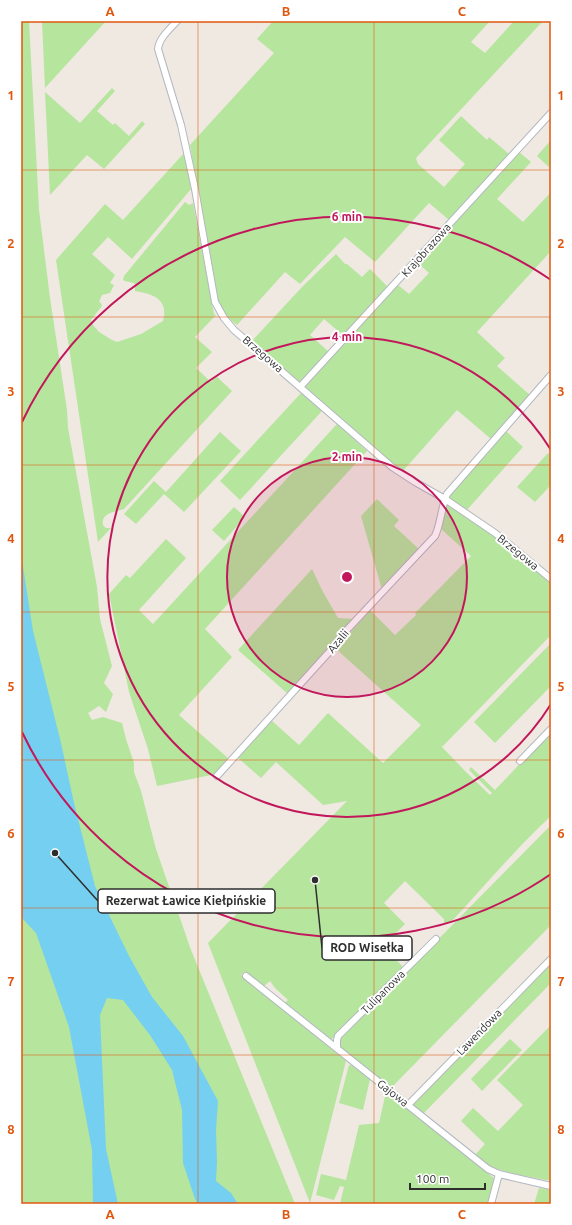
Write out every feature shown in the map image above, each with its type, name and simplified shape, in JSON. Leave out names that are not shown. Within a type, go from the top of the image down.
[{"type":"street","name":"Brzegowa","points":[[177,21],[163,37],[159,43],[158,49],[181,125],[195,189],[215,302],[224,318],[234,330],[392,467],[445,499],[495,533],[551,579]]},
{"type":"street","name":"Krajobrazowa","points":[[300,387],[551,113]]},
{"type":"street","points":[[445,499],[447,494],[551,375]]},
{"type":"street","name":"Azalii","points":[[217,776],[331,650],[344,633],[435,536],[445,499]]},
{"type":"street","points":[[520,761],[551,729]]},
{"type":"street","name":"Tulipanowa","points":[[337,1048],[336,1040],[338,1036],[436,939]]},
{"type":"street","name":"Lawendowa","points":[[408,1105],[551,959]]},
{"type":"street","name":"Gajowa","points":[[246,976],[488,1169],[499,1174],[551,1186]]},
{"type":"street","points":[[491,1204],[499,1174]]},
{"type":"green space","points":[[21,21],[29,21],[39,210],[50,298],[67,410],[68,428],[97,587],[100,619],[112,666],[104,683],[113,694],[106,712],[99,706],[88,713],[92,720],[103,717],[122,723],[156,849],[191,950],[295,1204],[21,1204]]},
{"type":"green space","points":[[42,21],[106,21],[45,88]]},
{"type":"green space","points":[[273,21],[490,21],[471,42],[485,53],[514,21],[543,21],[416,158],[418,164],[444,187],[465,164],[439,140],[461,116],[487,140],[489,137],[509,154],[449,220],[429,203],[375,262],[345,237],[300,284],[285,272],[237,325],[225,315],[218,303],[190,145],[274,53],[257,39]]},
{"type":"green space","points":[[112,88],[115,91],[97,111],[113,125],[115,123],[129,136],[142,121],[145,124],[104,169],[87,155],[50,195],[45,92],[80,123]]},
{"type":"green space","points":[[551,140],[551,168],[550,168],[537,156]]},
{"type":"green space","points":[[185,152],[191,189],[132,259],[108,237],[92,254],[115,275],[110,283],[114,285],[110,293],[102,295],[99,302],[102,306],[91,320],[99,332],[117,342],[141,334],[163,321],[164,307],[162,303],[153,296],[135,291],[135,284],[123,280],[124,276],[185,202],[189,205],[193,203],[214,314],[216,315],[195,337],[212,352],[196,368],[211,382],[216,376],[232,391],[124,509],[106,515],[103,525],[106,528],[111,528],[98,542],[56,260],[105,204],[123,220]]},
{"type":"green space","points":[[519,152],[531,162],[497,199],[523,222],[551,192],[551,251],[477,332],[505,358],[497,366],[530,395],[491,439],[457,410],[402,472],[304,388],[398,285],[409,294],[429,273],[418,263]]},
{"type":"green space","points":[[336,254],[345,264],[347,264],[362,277],[370,269],[388,287],[344,336],[324,319],[310,335],[329,352],[299,385],[251,342],[302,287]]},
{"type":"green space","points":[[301,393],[322,411],[240,500],[220,481]]},
{"type":"green space","points":[[337,424],[367,451],[205,629],[232,657],[179,715],[229,759],[216,774],[157,786],[148,749],[129,692],[109,594],[126,575],[130,578],[166,539],[186,558],[139,610],[153,624]]},
{"type":"green space","points":[[506,431],[523,447],[466,511],[449,499],[449,495]]},
{"type":"green space","points":[[220,432],[241,451],[184,512],[164,494],[136,524],[124,514],[154,481],[166,492]]},
{"type":"green space","points":[[548,453],[551,456],[551,485],[535,502],[517,487]]},
{"type":"green space","points":[[377,499],[399,520],[394,526],[419,549],[382,590],[361,516]]},
{"type":"green space","points":[[447,503],[492,534],[551,582],[551,635],[442,747],[490,795],[492,793],[469,770],[471,767],[495,790],[551,731],[551,816],[512,855],[450,923],[448,922],[446,924],[444,919],[405,881],[384,903],[405,924],[383,946],[403,967],[330,1041],[284,1004],[288,1000],[270,981],[263,987],[244,972],[241,975],[346,1061],[310,1203],[208,943],[347,801],[323,805],[276,762],[261,778],[237,757],[271,720],[299,745],[328,713],[383,763],[421,725],[336,649],[370,610],[395,635],[416,615],[415,613],[471,556],[440,528]]},
{"type":"green space","points":[[234,507],[245,517],[224,541],[212,530]]},
{"type":"green space","points":[[312,569],[338,618],[355,619],[288,694],[238,650]]},
{"type":"green space","points":[[551,643],[551,686],[495,743],[474,722]]},
{"type":"green space","points":[[551,825],[551,925],[391,1088],[339,1046],[340,1039]]},
{"type":"green space","points":[[551,962],[551,983],[423,1114],[412,1105]]},
{"type":"green space","points":[[551,1025],[551,1181],[510,1173],[485,1165],[474,1156],[485,1144],[461,1121],[473,1108],[498,1131],[523,1105],[497,1080]]},
{"type":"green space","points":[[510,1039],[522,1050],[482,1091],[471,1079]]},
{"type":"green space","points":[[349,1065],[370,1079],[363,1110],[339,1103]]},
{"type":"green space","points":[[386,1092],[495,1179],[489,1204],[340,1204],[344,1187],[340,1186],[334,1200],[316,1195],[321,1174],[346,1180],[359,1125],[379,1123]]},
{"type":"green space","points":[[539,1188],[551,1190],[551,1204],[534,1204]]},
{"type":"water","points":[[21,554],[33,631],[95,886],[129,956],[152,997],[183,1036],[218,1101],[216,1130],[216,1181],[231,1193],[238,1204],[198,1204],[183,1163],[182,1110],[172,1070],[150,1035],[123,1000],[107,998],[100,1015],[106,1149],[118,1204],[93,1204],[92,1150],[69,1027],[36,933],[21,917]]},
{"type":"place","name":"Rezerwat Ławice Kiełpińskie","points":[[55,853]]},
{"type":"place","name":"ROD Wisełka","points":[[315,880]]}]
